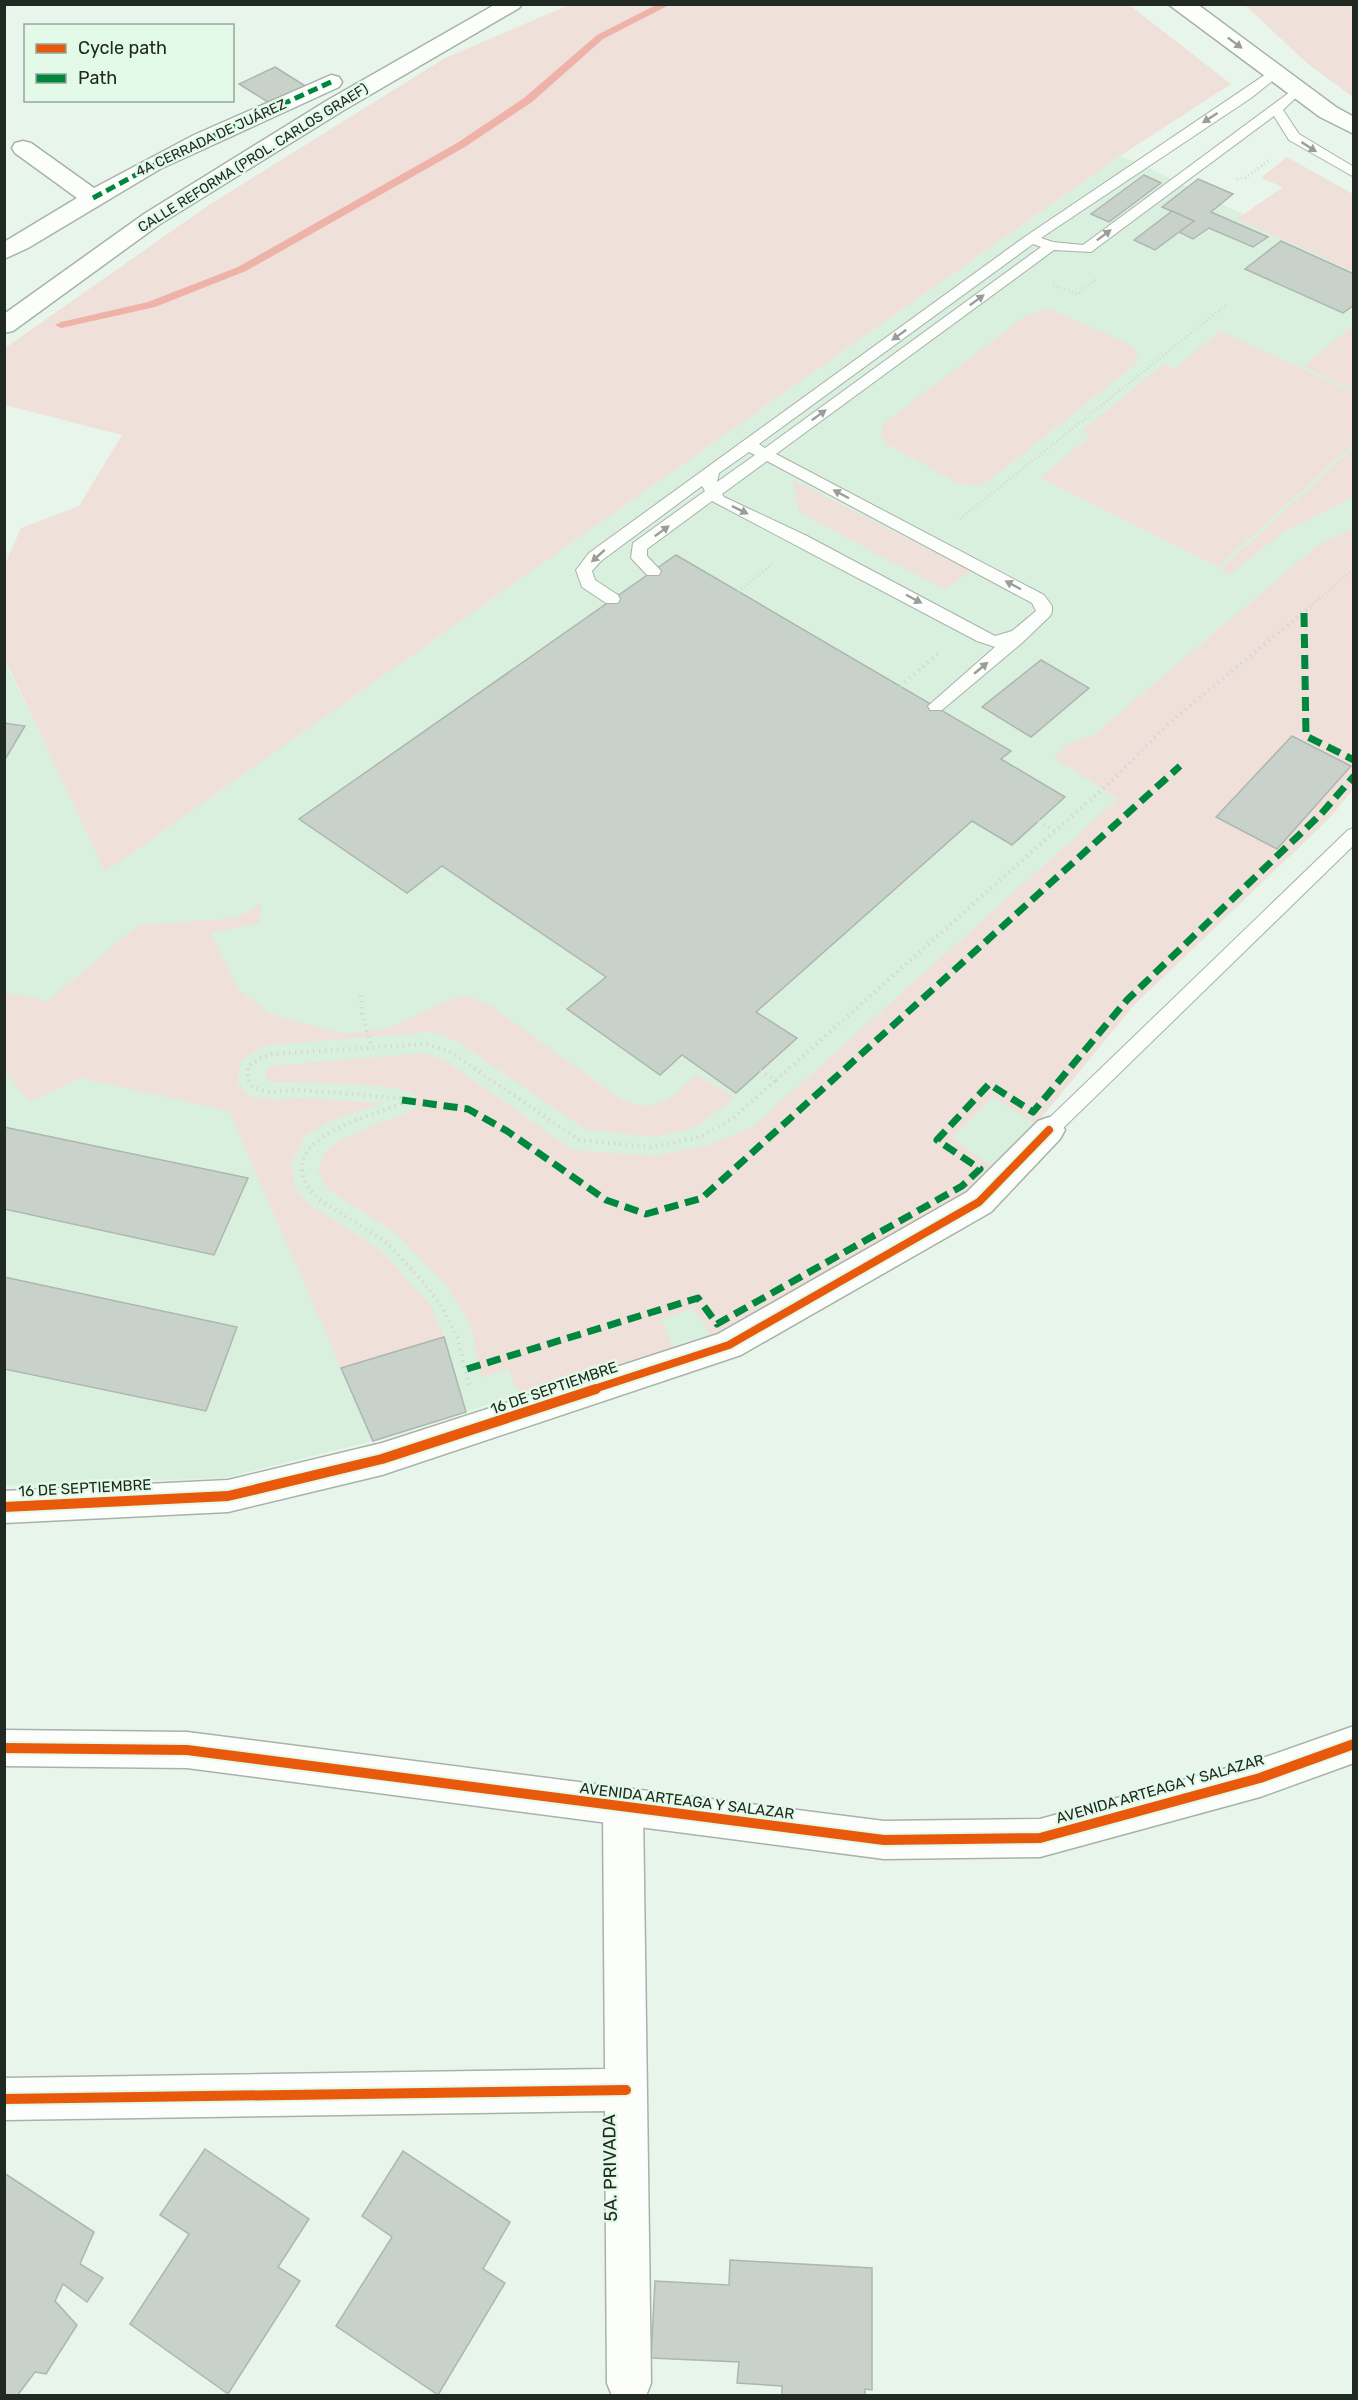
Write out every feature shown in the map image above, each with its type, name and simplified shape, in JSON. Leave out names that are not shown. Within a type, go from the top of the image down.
[{"type":"street","name":"CALLE REFORMA (PROL. CARLOS GRAEF)","points":[[4,326],[162,213],[336,105],[512,4]]},
{"type":"street","points":[[1185,6],[1328,112],[1353,127]]},
{"type":"street","name":"4A CERRADA DE JUÁREZ","points":[[4,252],[42,232],[128,177],[198,142],[331,82]]},
{"type":"street","points":[[23,148],[93,198]]},
{"type":"street","name":"16 DE SEPTIEMBRE","points":[[4,1507],[228,1496],[382,1459],[729,1345],[979,1202],[1048,1130]]},
{"type":"street","name":"AVENIDA ARTEAGA Y SALAZAR","points":[[4,1748],[187,1750],[884,1840],[1040,1838],[1260,1778],[1353,1744]]},
{"type":"street","name":"5A. PRIVADA","points":[[623,1808],[629,2383]]},
{"type":"street","points":[[4,2099],[626,2090]]},
{"type":"lane","points":[[612,599],[588,583],[584,570],[595,558],[1031,239],[1275,72]]},
{"type":"lane","points":[[1031,239],[1051,246],[1086,249],[1276,109],[1298,90]]},
{"type":"lane","points":[[1276,109],[1293,137],[1353,173]]},
{"type":"lane","points":[[653,571],[639,558],[639,548],[1051,246]]},
{"type":"lane","points":[[748,445],[1038,599],[1044,606],[1044,612],[1027,629],[936,706]]},
{"type":"lane","points":[[712,471],[709,485],[718,500],[801,540],[967,629],[991,641],[1000,642],[1027,629]]},
{"type":"lane","points":[[1048,1130],[1353,834]]},
{"type":"path","points":[[1236,180],[1245,178],[1279,153]]},
{"type":"path","points":[[1046,282],[1078,294],[1096,279]]},
{"type":"path","points":[[984,570],[960,518],[1226,305]]},
{"type":"path","points":[[738,592],[801,540]]},
{"type":"path","points":[[484,1427],[469,1385],[467,1369],[455,1331],[437,1297],[390,1245],[317,1198],[304,1180],[303,1161],[315,1141],[342,1126],[401,1104],[400,1098],[300,1090],[269,1092],[254,1088],[248,1080],[248,1066],[273,1054],[425,1044],[449,1051],[579,1140],[651,1147],[700,1137],[732,1119],[1115,778],[1169,723],[1273,640],[1353,569]]},
{"type":"path","points":[[900,686],[967,629]]},
{"type":"path","points":[[1038,821],[1055,831]]},
{"type":"path","points":[[361,995],[362,1015],[372,1047]]},
{"type":"path","points":[[760,1071],[776,1080]]},
{"type":"shaded area","points":[[1128,4],[1231,84],[1120,156],[105,872],[5,659],[5,564],[21,528],[79,506],[122,435],[5,405],[5,348],[206,207],[445,58],[569,5]]},
{"type":"shaded area","points":[[1245,5],[1353,5],[1353,97],[1308,64]]},
{"type":"shaded area","points":[[1120,156],[1141,164],[1303,244],[1353,265],[1353,789],[1326,822],[1134,1005],[1041,1118],[971,1192],[722,1331],[373,1441],[224,1478],[5,1486],[4,659],[106,871]]},
{"type":"shaded area","points":[[1287,157],[1353,194],[1353,271],[1237,219],[1283,187],[1261,178]]},
{"type":"shaded area","points":[[1051,309],[1133,346],[1138,358],[1136,364],[990,480],[977,486],[957,483],[887,444],[880,434],[884,423],[1028,314]]},
{"type":"shaded area","points":[[1353,325],[1353,390],[1304,366]]},
{"type":"shaded area","points":[[1220,331],[1353,392],[1354,443],[1218,567],[1040,478],[1091,435],[1083,430],[1163,364],[1174,369]]},
{"type":"shaded area","points":[[1353,448],[1353,497],[1284,532],[1230,574],[1220,570]]},
{"type":"shaded area","points":[[793,480],[971,571],[945,590],[799,512]]},
{"type":"shaded area","points":[[1353,529],[1353,789],[1333,814],[1134,1005],[1036,1124],[993,1097],[952,1138],[993,1168],[971,1192],[722,1331],[711,1335],[693,1308],[661,1319],[673,1347],[519,1395],[508,1369],[481,1378],[471,1326],[450,1290],[397,1234],[328,1189],[318,1171],[325,1153],[331,1146],[353,1134],[415,1109],[414,1093],[360,1084],[267,1081],[265,1073],[271,1066],[423,1053],[441,1059],[459,1070],[573,1150],[654,1156],[706,1146],[752,1127],[1118,799],[1054,758],[1068,743],[1092,736],[1317,546]]},
{"type":"shaded area","points":[[261,903],[260,923],[211,933],[238,988],[270,1014],[345,1033],[369,1032],[386,1029],[451,999],[466,996],[488,1004],[622,1100],[646,1105],[664,1101],[697,1074],[734,1098],[695,1128],[652,1137],[585,1129],[455,1040],[432,1032],[266,1045],[240,1061],[238,1084],[250,1096],[277,1100],[300,1098],[383,1103],[332,1120],[305,1136],[291,1163],[295,1188],[310,1205],[381,1250],[431,1306],[444,1337],[341,1368],[229,1111],[80,1078],[30,1102],[5,1072],[4,997],[8,993],[48,1001],[138,925],[236,918]]},
{"type":"building","points":[[275,67],[307,87],[271,104],[239,84]]},
{"type":"building","points":[[1144,175],[1161,183],[1109,222],[1091,214]]},
{"type":"building","points":[[1198,179],[1233,194],[1211,212],[1268,237],[1253,247],[1209,228],[1193,239],[1179,232],[1194,221],[1162,207]]},
{"type":"building","points":[[1172,211],[1194,221],[1155,250],[1134,240]]},
{"type":"building","points":[[1281,241],[1354,274],[1354,305],[1343,313],[1245,269]]},
{"type":"building","points":[[676,555],[1011,751],[1001,759],[1065,797],[1012,845],[972,821],[756,1012],[797,1038],[736,1093],[682,1055],[660,1075],[567,1009],[606,977],[442,866],[407,893],[299,819]]},
{"type":"building","points":[[1041,660],[1089,688],[1031,737],[982,707]]},
{"type":"building","points":[[4,723],[25,726],[4,761]]},
{"type":"building","points":[[1292,736],[1351,766],[1277,849],[1216,817]]},
{"type":"building","points":[[4,1127],[248,1178],[214,1255],[4,1209]]},
{"type":"building","points":[[4,1277],[237,1327],[206,1411],[4,1369]]},
{"type":"building","points":[[444,1337],[466,1412],[373,1441],[341,1368]]},
{"type":"building","points":[[205,2149],[309,2219],[278,2267],[300,2281],[228,2394],[130,2324],[189,2234],[160,2215]]},
{"type":"building","points":[[403,2151],[510,2222],[483,2269],[505,2283],[438,2395],[336,2326],[392,2237],[362,2216]]},
{"type":"building","points":[[4,2173],[94,2232],[80,2264],[103,2278],[87,2302],[63,2284],[55,2301],[77,2325],[46,2374],[35,2372],[17,2396],[4,2396]]},
{"type":"building","points":[[730,2260],[872,2268],[872,2390],[865,2389],[865,2396],[782,2396],[782,2386],[737,2383],[739,2362],[651,2358],[655,2281],[729,2285]]},
{"type":"waterway","points":[[61,325],[151,305],[242,269],[461,145],[528,100],[600,37],[667,4]]},
{"type":"marked path","points":[[93,198],[180,151],[331,82]]},
{"type":"marked path","points":[[1304,613],[1306,736],[1354,760]]},
{"type":"marked path","points":[[402,1100],[468,1109],[507,1131],[606,1200],[646,1214],[702,1198],[1180,766]]},
{"type":"marked path","points":[[467,1369],[698,1298],[717,1324],[962,1186],[980,1169],[937,1140],[989,1084],[1033,1112],[1127,1000],[1321,814],[1354,776]]},
{"type":"cycle path","points":[[4,1507],[228,1496],[382,1459],[729,1345],[979,1202],[1049,1130]]},
{"type":"cycle path","points":[[4,1748],[187,1750],[884,1840],[1040,1838],[1260,1778],[1354,1744]]},
{"type":"cycle path","points":[[4,2099],[626,2090]]}]
